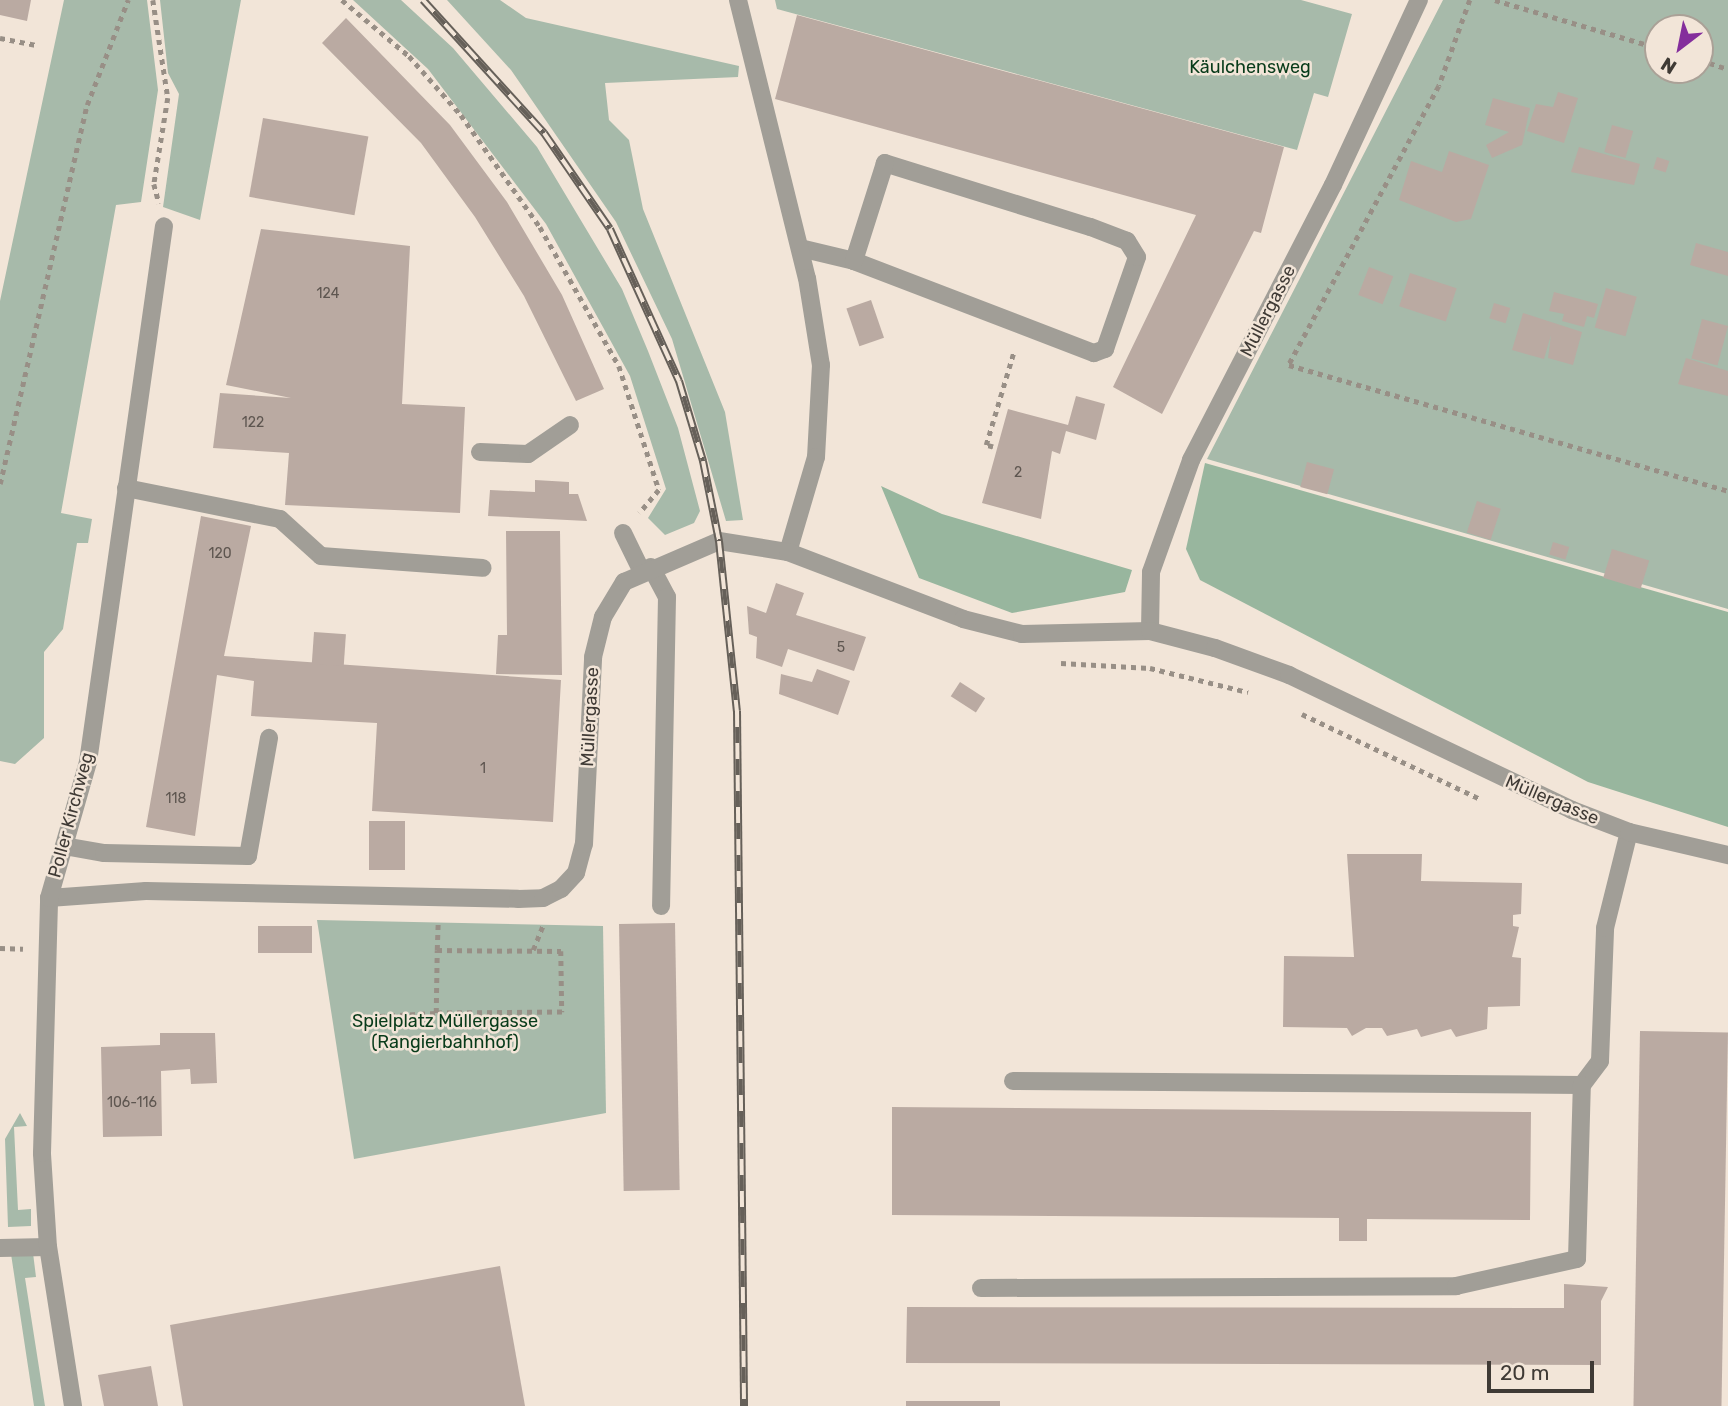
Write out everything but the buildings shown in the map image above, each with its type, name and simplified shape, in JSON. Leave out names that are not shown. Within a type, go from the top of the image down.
[{"type":"street","points":[[738,0],[800,248],[821,365],[816,457],[788,552]]},
{"type":"street","name":"Müllergasse","points":[[1150,631],[1151,572],[1191,460],[1339,173],[1419,0]]},
{"type":"street","points":[[800,248],[854,261],[1094,353],[1105,349],[1135,248],[1090,227],[885,163],[854,261]]},
{"type":"street","name":"Poller Kirchweg","points":[[73,1406],[48,1247],[43,1153],[49,898],[88,762],[164,226]]},
{"type":"street","points":[[480,452],[528,454],[570,425]]},
{"type":"street","points":[[125,488],[279,519],[321,556],[483,568]]},
{"type":"street","points":[[623,533],[667,597],[661,906]]},
{"type":"street","name":"Müllergasse","points":[[49,898],[146,891],[543,898],[576,873],[584,844],[593,657],[603,617],[624,582],[647,569],[719,541],[788,552],[963,619],[1022,634],[1150,631],[1289,675],[1408,737],[1629,832],[1728,855]]},
{"type":"street","points":[[64,846],[104,853],[248,856],[269,738]]},
{"type":"street","points":[[981,1288],[1457,1286],[1577,1259],[1582,1085],[1600,1061],[1605,928],[1629,832]]},
{"type":"street","points":[[1013,1081],[1582,1085]]},
{"type":"street","points":[[0,1248],[48,1247]]},
{"type":"path","points":[[0,484],[87,105],[128,0]]},
{"type":"path","points":[[153,0],[168,97],[154,184],[164,226]]},
{"type":"path","points":[[342,0],[409,56],[496,162],[619,366],[659,490],[623,533]]},
{"type":"path","points":[[1470,0],[1439,86],[1289,365],[1728,491]]},
{"type":"path","points":[[1495,0],[1644,44]]},
{"type":"path","points":[[0,38],[36,45]]},
{"type":"path","points":[[993,447],[986,445],[1021,327]]},
{"type":"path","points":[[1049,663],[1150,668],[1255,694]]},
{"type":"path","points":[[1289,708],[1490,803]]},
{"type":"path","points":[[436,1013],[438,895]]},
{"type":"path","points":[[380,1016],[562,1013],[561,951],[436,950]]},
{"type":"green space","points":[[64,0],[147,0],[158,90],[141,202],[116,205],[61,513],[92,519],[88,543],[77,543],[63,629],[44,652],[44,738],[15,764],[0,761],[0,301]]},
{"type":"green space","points":[[160,0],[241,0],[200,220],[163,207],[179,94],[168,73]]},
{"type":"green space","points":[[353,0],[401,0],[453,48],[537,147],[622,289],[648,351],[678,428],[700,511],[694,523],[665,535],[648,518],[666,489],[630,376],[546,224],[428,69]]},
{"type":"green space","points":[[447,0],[500,0],[526,18],[739,66],[738,77],[605,83],[609,120],[629,140],[643,209],[725,412],[743,520],[726,521],[672,339],[616,222],[511,70]]},
{"type":"green space","name":"Käulchensweg","points":[[775,0],[1301,0],[1352,14],[1328,97],[1314,93],[1297,150],[777,9]]},
{"type":"green space","points":[[1443,0],[1728,0],[1728,609],[1207,459]]},
{"type":"green space","points":[[1205,463],[1728,612],[1728,827],[1588,782],[1200,580],[1186,549]]},
{"type":"green space","points":[[881,486],[942,514],[1132,570],[1125,592],[1012,613],[919,578]]},
{"type":"green space","name":"Spielplatz Müllergasse (Rangierbahnhof)","points":[[317,920],[603,926],[606,1113],[354,1159]]},
{"type":"green space","points":[[20,1113],[27,1126],[14,1127],[18,1210],[31,1209],[31,1226],[8,1227],[5,1139]]},
{"type":"green space","points":[[33,1253],[36,1277],[25,1278],[45,1406],[34,1406],[11,1254]]},
{"type":"railway","points":[[423,0],[544,133],[610,229],[679,381],[703,461],[719,541],[737,711],[744,1406]]}]
